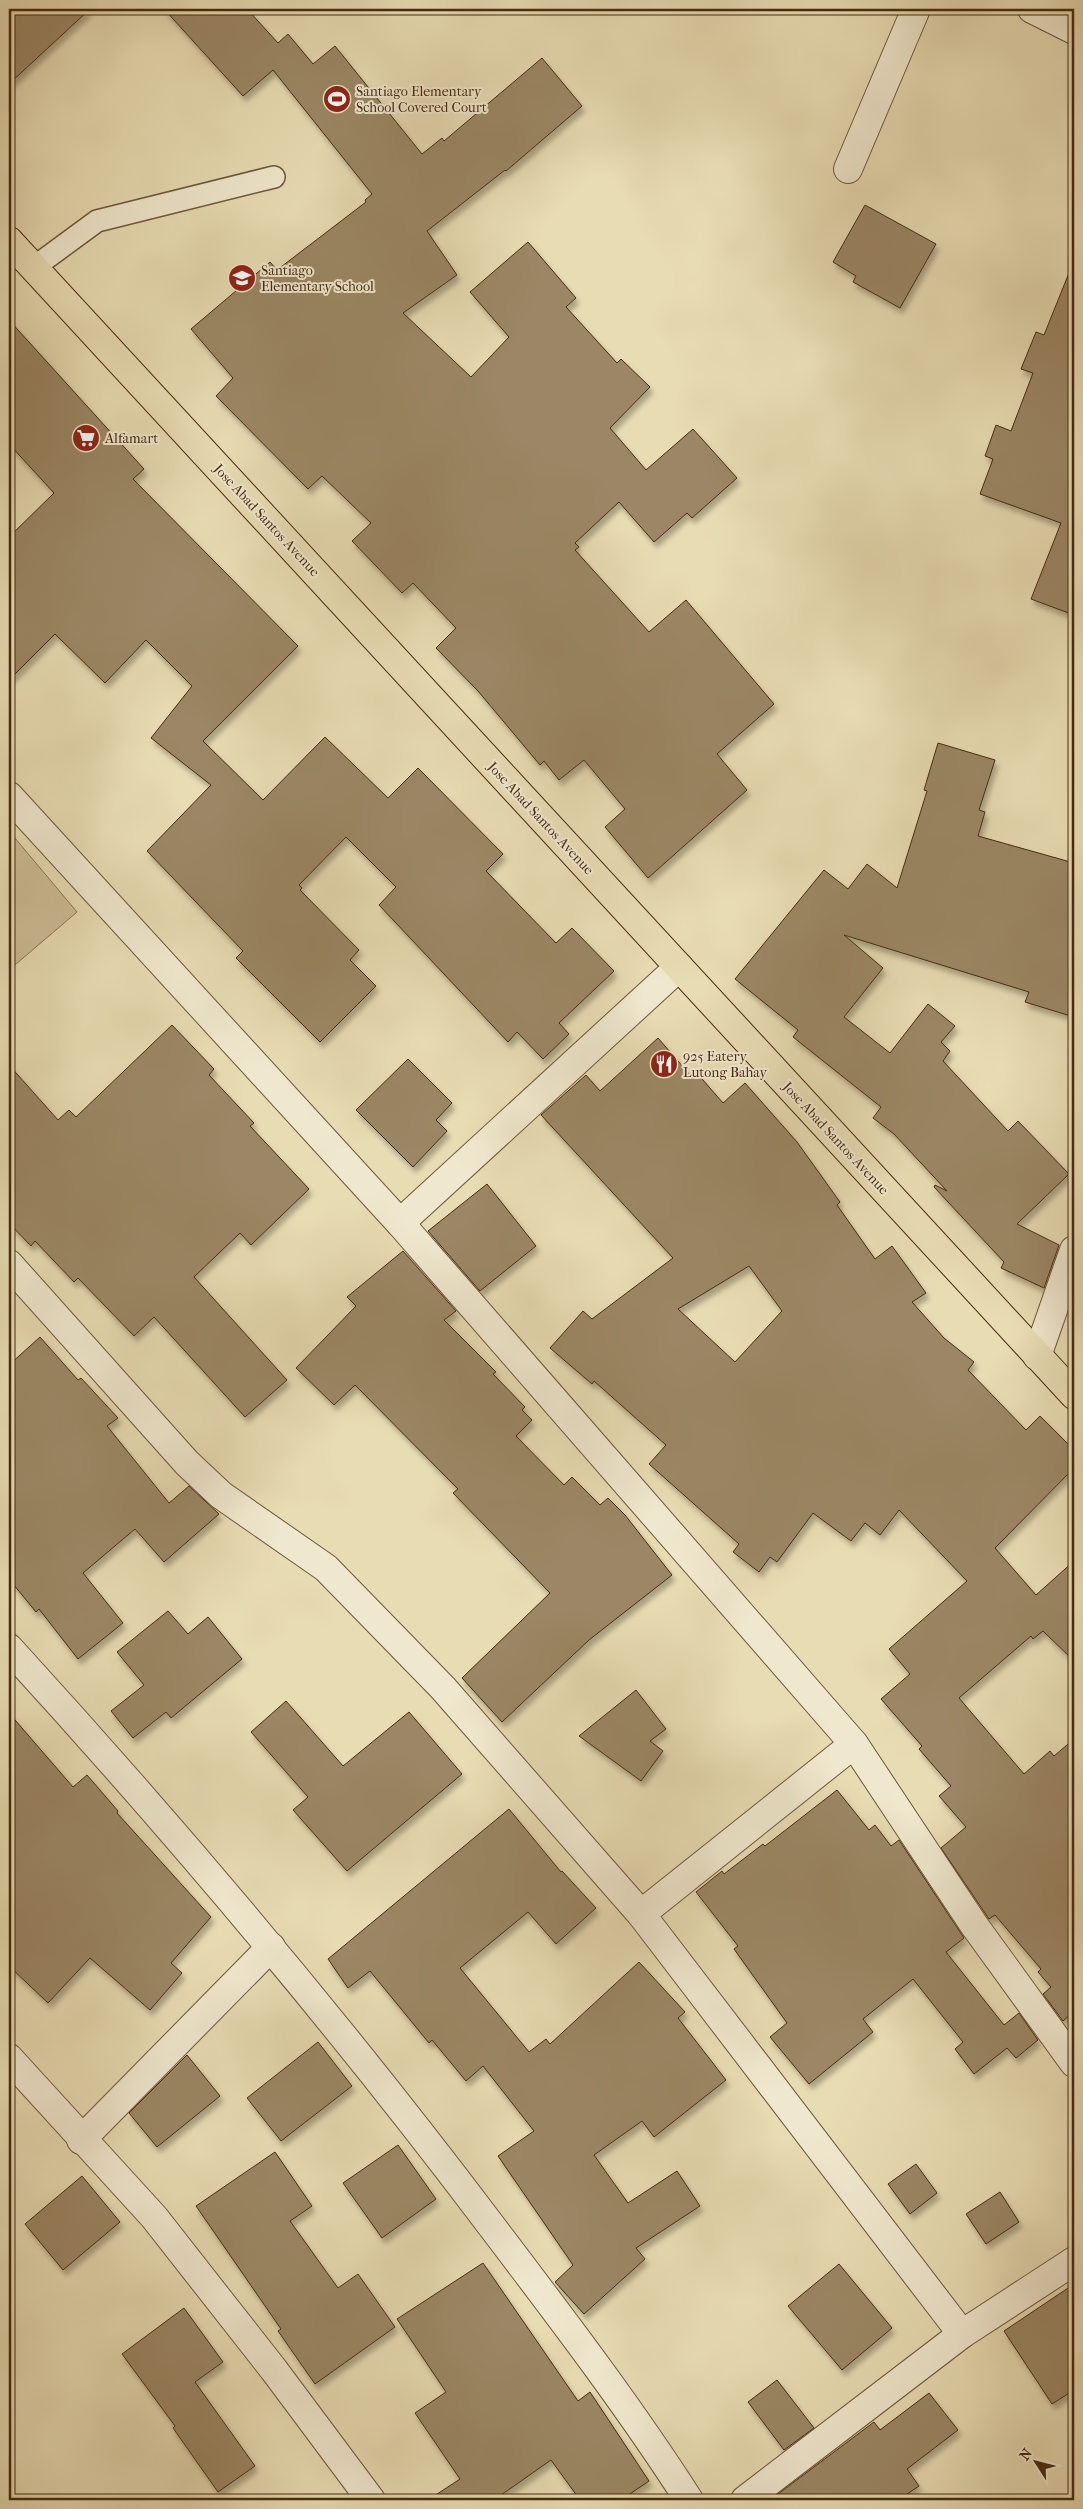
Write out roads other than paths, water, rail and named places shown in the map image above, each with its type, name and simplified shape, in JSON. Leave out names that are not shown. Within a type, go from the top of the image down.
[{"type":"highway","name":"Jose Abad Santos Avenue","points":[[9,241],[1074,1395]]},
{"type":"street","points":[[848,169],[916,9]]},
{"type":"street","points":[[1032,9],[1074,30]]},
{"type":"street","points":[[9,796],[400,1223],[854,1744],[974,1924],[1074,2063]]},
{"type":"street","points":[[400,1223],[679,967]]},
{"type":"street","points":[[1037,1356],[1074,1250]]},
{"type":"street","points":[[9,1264],[187,1463],[221,1495],[326,1568],[375,1616],[443,1688],[641,1914],[962,2334]]},
{"type":"street","points":[[9,1648],[105,1754],[271,1946],[409,2117],[572,2332],[662,2458],[689,2500]]},
{"type":"street","points":[[641,1914],[854,1744]]},
{"type":"street","points":[[81,2140],[271,1946]]},
{"type":"street","points":[[9,2058],[81,2140],[154,2217],[274,2370],[371,2500]]},
{"type":"street","points":[[745,2500],[962,2334],[1074,2261]]},
{"type":"lane","points":[[34,268],[97,221],[274,177]]},
{"type":"place","name":"Santiago Elementary School Covered Court","points":[[337,99]]},
{"type":"place","name":"Santiago Elementary School","points":[[242,278]]},
{"type":"place","name":"Alfamart","points":[[86,438]]},
{"type":"place","name":"925 Eatery Lutong Bahay","points":[[664,1064]]}]
